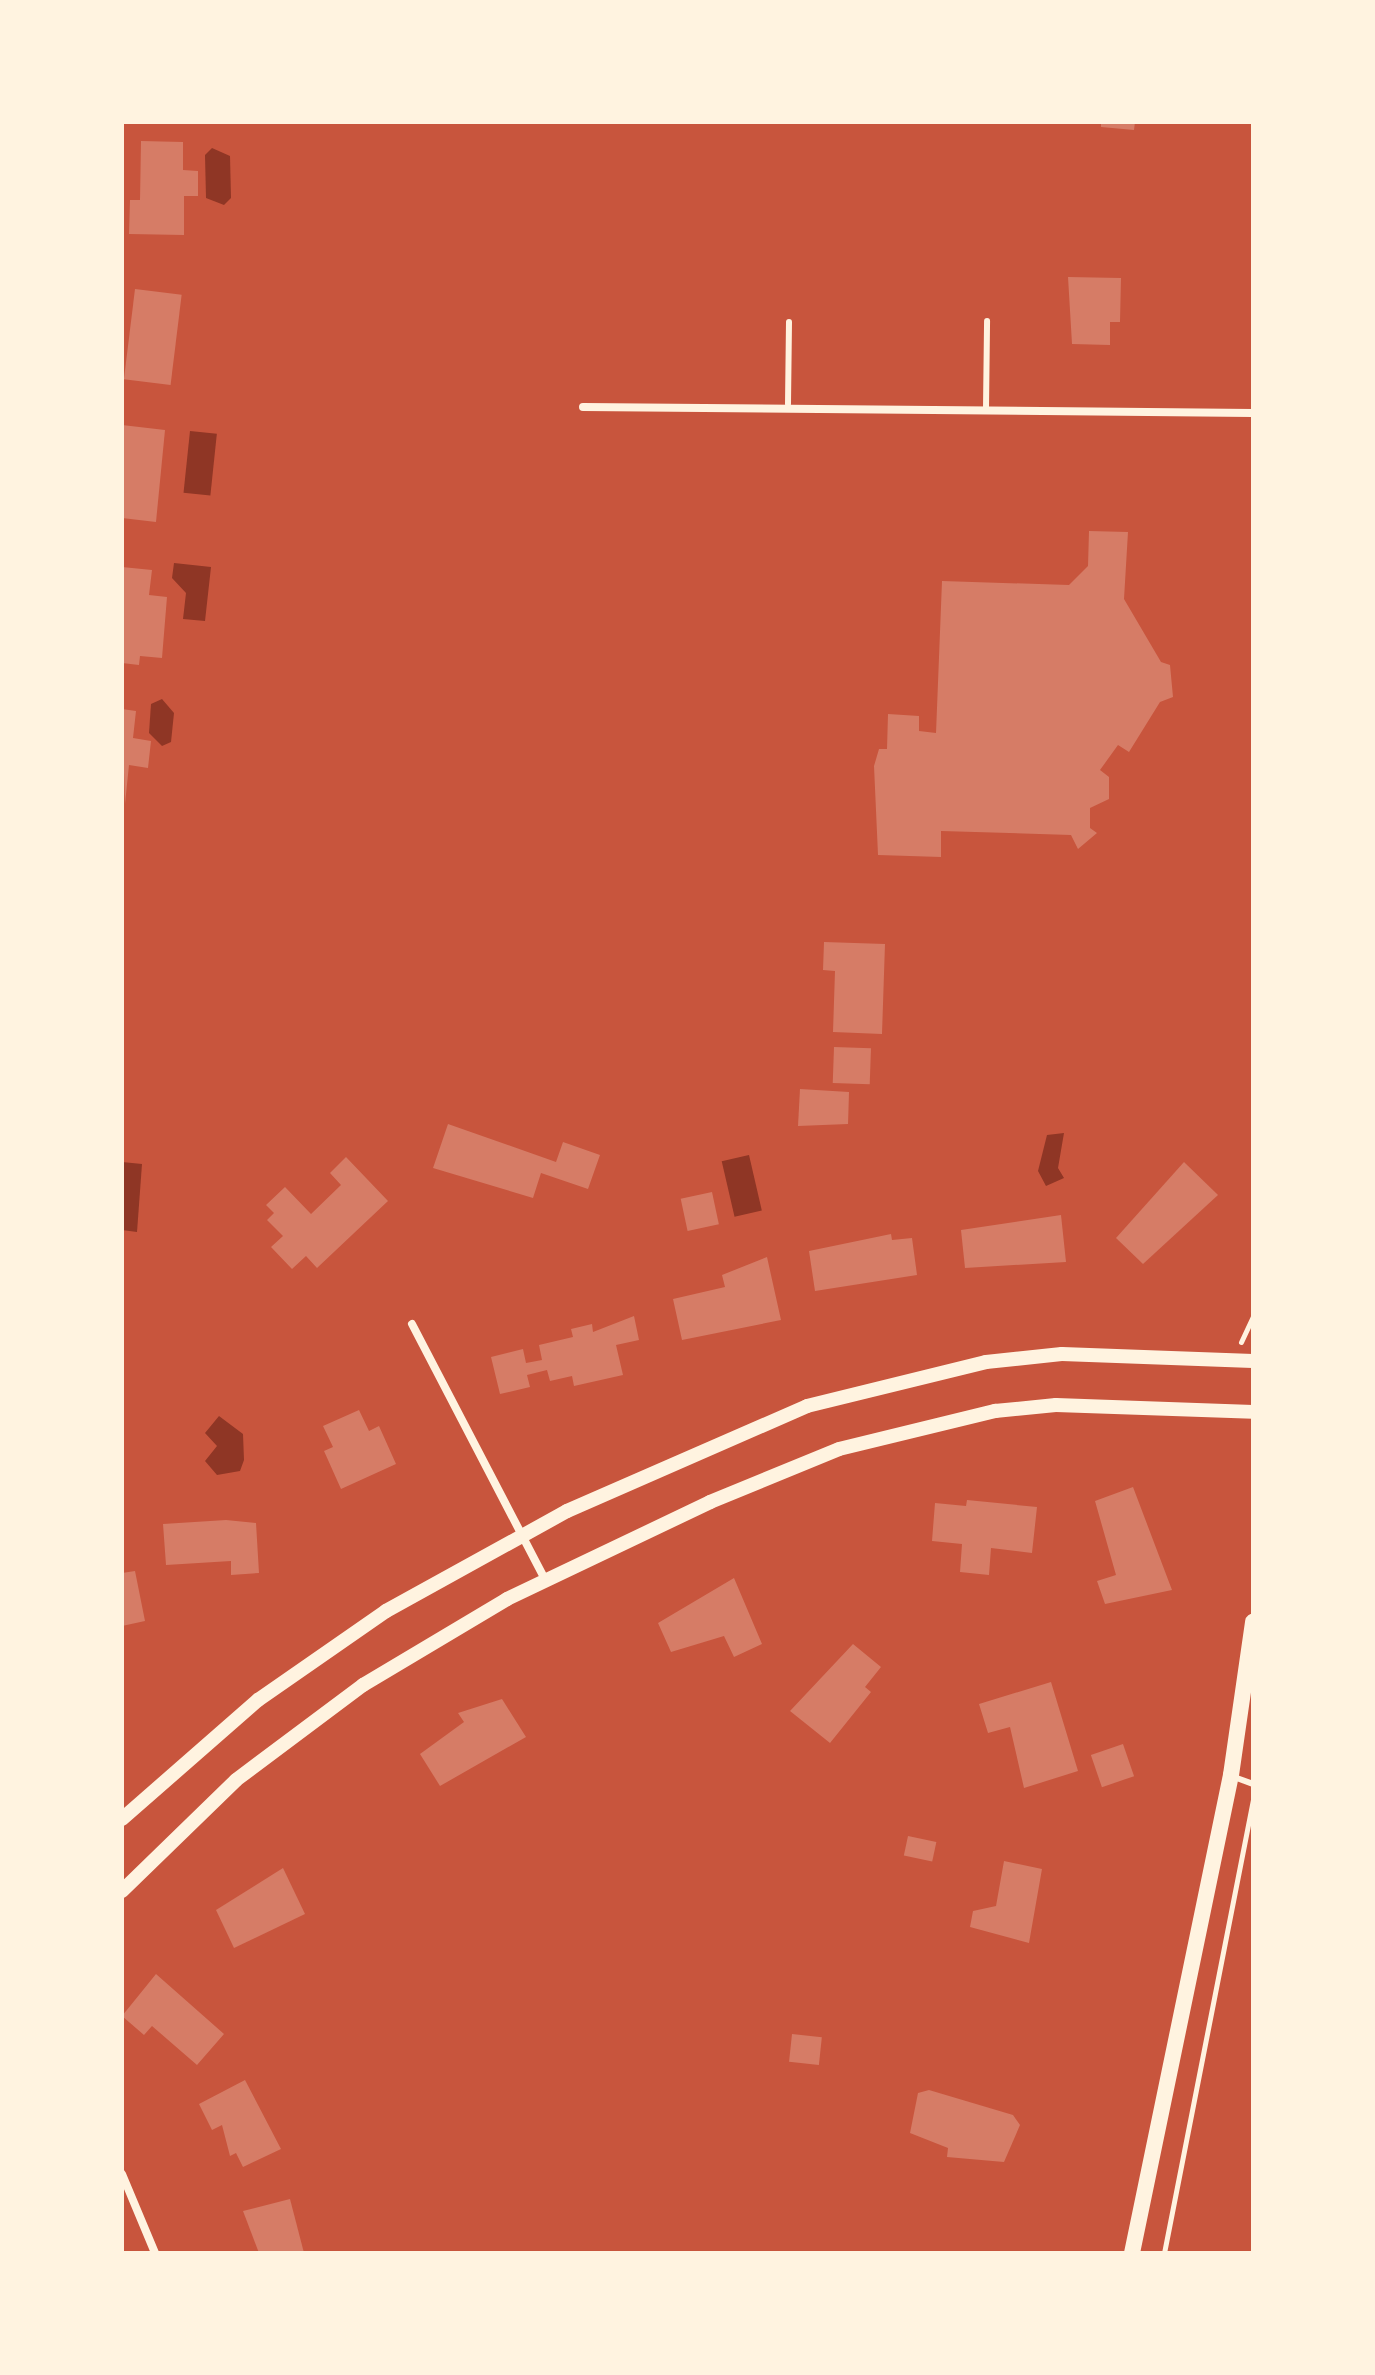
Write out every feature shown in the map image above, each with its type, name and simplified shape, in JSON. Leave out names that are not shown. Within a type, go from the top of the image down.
[{"type":"main road","points":[[1132,2253],[1231,1775],[1253,1622]]},
{"type":"street","points":[[583,407],[788,404],[1253,413]]},
{"type":"street","points":[[412,1324],[545,1579]]},
{"type":"street","points":[[122,1819],[302,1667],[521,1535],[807,1406],[905,1377],[1062,1354],[1253,1361]]},
{"type":"street","points":[[122,1891],[301,1727],[545,1579],[839,1449],[940,1421],[1056,1405],[1253,1412]]},
{"type":"street","points":[[122,2174],[155,2253]]},
{"type":"lane","points":[[986,408],[987,321]]},
{"type":"lane","points":[[788,404],[789,322]]},
{"type":"lane","points":[[1231,1775],[1253,1784]]},
{"type":"path","points":[[1164,2253],[1253,1799]]},
{"type":"shaded area","points":[[212,148],[230,156],[231,198],[224,205],[206,198],[205,155]]},
{"type":"shaded area","points":[[190,431],[217,434],[210,495],[184,493]]},
{"type":"shaded area","points":[[174,563],[211,567],[205,621],[183,619],[186,593],[172,578]]},
{"type":"shaded area","points":[[162,699],[174,713],[171,742],[162,746],[149,733],[151,704]]},
{"type":"shaded area","points":[[1064,1133],[1058,1168],[1064,1178],[1046,1186],[1038,1171],[1047,1135]]},
{"type":"shaded area","points":[[749,1155],[762,1211],[735,1217],[722,1161]]},
{"type":"shaded area","points":[[122,1162],[142,1164],[137,1232],[122,1230]]},
{"type":"shaded area","points":[[219,1416],[243,1434],[244,1460],[240,1471],[217,1475],[205,1461],[217,1446],[205,1433]]},
{"type":"building","points":[[1101,122],[1135,122],[1134,130],[1101,127]]},
{"type":"building","points":[[141,141],[183,142],[183,170],[198,171],[198,196],[184,196],[184,235],[129,234],[130,200],[140,200]]},
{"type":"building","points":[[1068,277],[1121,278],[1120,322],[1110,322],[1110,345],[1072,344]]},
{"type":"building","points":[[135,289],[182,295],[171,385],[124,379]]},
{"type":"building","points":[[122,425],[165,430],[156,522],[122,518]]},
{"type":"building","points":[[1089,531],[1128,532],[1124,599],[1161,662],[1170,665],[1173,697],[1160,702],[1129,752],[1118,745],[1100,770],[1109,777],[1109,799],[1090,808],[1090,828],[1097,833],[1078,849],[1071,835],[941,831],[941,857],[878,855],[874,766],[879,749],[887,749],[888,714],[919,716],[919,731],[936,733],[942,581],[1069,585],[1088,566]]},
{"type":"building","points":[[122,567],[152,570],[149,595],[167,597],[162,658],[140,656],[139,665],[122,663]]},
{"type":"building","points":[[122,709],[136,711],[133,738],[151,741],[148,768],[129,765],[125,804]]},
{"type":"building","points":[[824,942],[885,944],[882,1034],[833,1032],[835,971],[823,970]]},
{"type":"building","points":[[834,1047],[871,1048],[870,1084],[833,1083]]},
{"type":"building","points":[[800,1089],[849,1092],[848,1124],[798,1126]]},
{"type":"building","points":[[448,1124],[556,1162],[563,1142],[600,1155],[588,1189],[541,1173],[533,1198],[433,1168]]},
{"type":"building","points":[[346,1157],[388,1201],[317,1268],[306,1256],[292,1269],[271,1247],[283,1236],[267,1220],[274,1213],[266,1205],[285,1187],[311,1214],[341,1185],[330,1173]]},
{"type":"building","points":[[1184,1162],[1218,1195],[1143,1264],[1116,1238]]},
{"type":"building","points":[[712,1192],[719,1224],[688,1231],[681,1199]]},
{"type":"building","points":[[1061,1215],[1066,1262],[965,1268],[961,1230]]},
{"type":"building","points":[[891,1234],[892,1240],[912,1238],[917,1275],[815,1291],[809,1251]]},
{"type":"building","points":[[767,1257],[781,1320],[682,1340],[673,1299],[725,1287],[722,1275]]},
{"type":"building","points":[[634,1316],[639,1340],[616,1345],[623,1375],[574,1386],[572,1376],[550,1381],[547,1370],[527,1375],[530,1387],[500,1394],[491,1357],[523,1349],[526,1363],[542,1360],[539,1345],[573,1337],[571,1329],[592,1324],[593,1332]]},
{"type":"building","points":[[359,1410],[369,1431],[379,1426],[396,1464],[341,1489],[324,1451],[333,1447],[323,1426]]},
{"type":"building","points":[[1133,1487],[1172,1590],[1105,1604],[1097,1581],[1116,1575],[1095,1501]]},
{"type":"building","points":[[967,1500],[1037,1507],[1032,1553],[991,1548],[989,1575],[960,1572],[962,1544],[932,1541],[935,1503],[966,1506]]},
{"type":"building","points":[[226,1520],[256,1523],[259,1573],[231,1575],[231,1561],[166,1565],[163,1524]]},
{"type":"building","points":[[135,1571],[145,1621],[122,1626],[122,1573]]},
{"type":"building","points":[[734,1578],[762,1644],[734,1657],[724,1636],[671,1652],[658,1623]]},
{"type":"building","points":[[853,1644],[881,1667],[865,1687],[871,1692],[830,1743],[790,1711]]},
{"type":"building","points":[[1051,1682],[1078,1771],[1024,1788],[1010,1727],[988,1733],[979,1704]]},
{"type":"building","points":[[502,1699],[526,1737],[440,1786],[420,1754],[464,1722],[458,1713]]},
{"type":"building","points":[[1123,1744],[1134,1776],[1102,1787],[1091,1755]]},
{"type":"building","points":[[908,1836],[936,1842],[932,1862],[904,1856]]},
{"type":"building","points":[[1004,1861],[1042,1869],[1029,1943],[970,1927],[973,1911],[996,1906]]},
{"type":"building","points":[[283,1868],[305,1914],[234,1948],[216,1910]]},
{"type":"building","points":[[156,1974],[224,2034],[197,2065],[152,2026],[144,2035],[122,2016]]},
{"type":"building","points":[[792,2034],[822,2037],[819,2065],[789,2062]]},
{"type":"building","points":[[245,2080],[281,2149],[243,2167],[236,2153],[230,2156],[222,2125],[212,2130],[199,2104]]},
{"type":"building","points":[[929,2090],[1013,2115],[1020,2125],[1004,2162],[947,2157],[948,2148],[910,2133],[918,2093]]},
{"type":"building","points":[[290,2199],[304,2253],[259,2253],[243,2211]]}]
